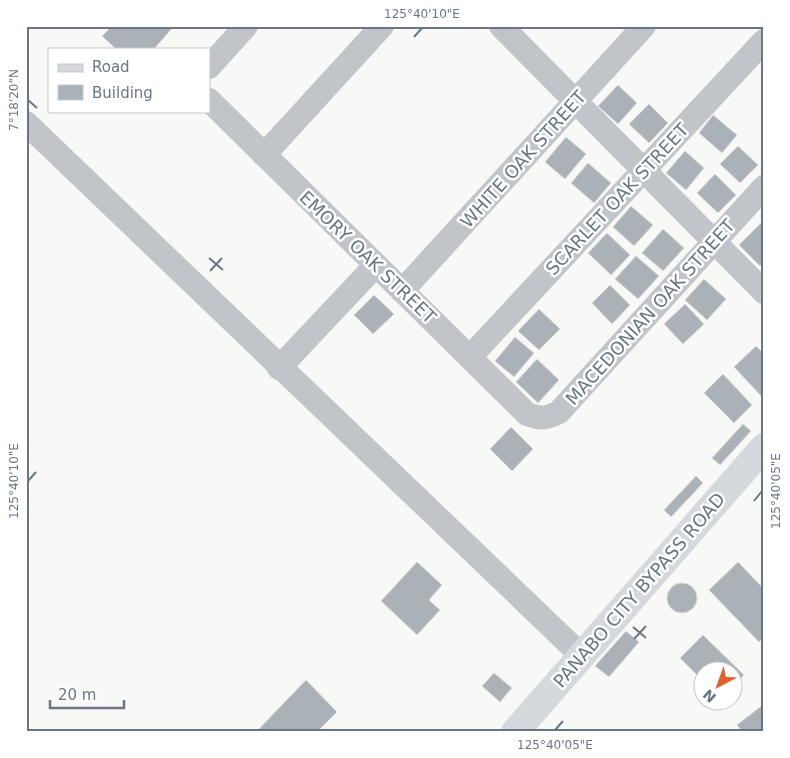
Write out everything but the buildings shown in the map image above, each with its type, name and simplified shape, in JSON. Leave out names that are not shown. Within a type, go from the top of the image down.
[{"type":"main road","name":"PANABO CITY BYPASS ROAD","points":[[515,732],[764,447]]},
{"type":"street","points":[[210,66],[246,26]]},
{"type":"street","points":[[264,155],[382,26]]},
{"type":"street","name":"WHITE OAK STREET","points":[[402,291],[644,26]]},
{"type":"street","points":[[509,29],[574,103],[764,292]]},
{"type":"street","name":"SCARLET OAK STREET","points":[[470,357],[764,41]]},
{"type":"street","name":"EMORY OAK STREET","points":[[210,101],[527,414]]},
{"type":"street","points":[[26,123],[278,368],[582,656]]},
{"type":"street","name":"MACEDONIAN OAK STREET","points":[[527,414],[539,418],[548,418],[559,412],[764,186]]},
{"type":"street","points":[[278,368],[376,265]]}]
